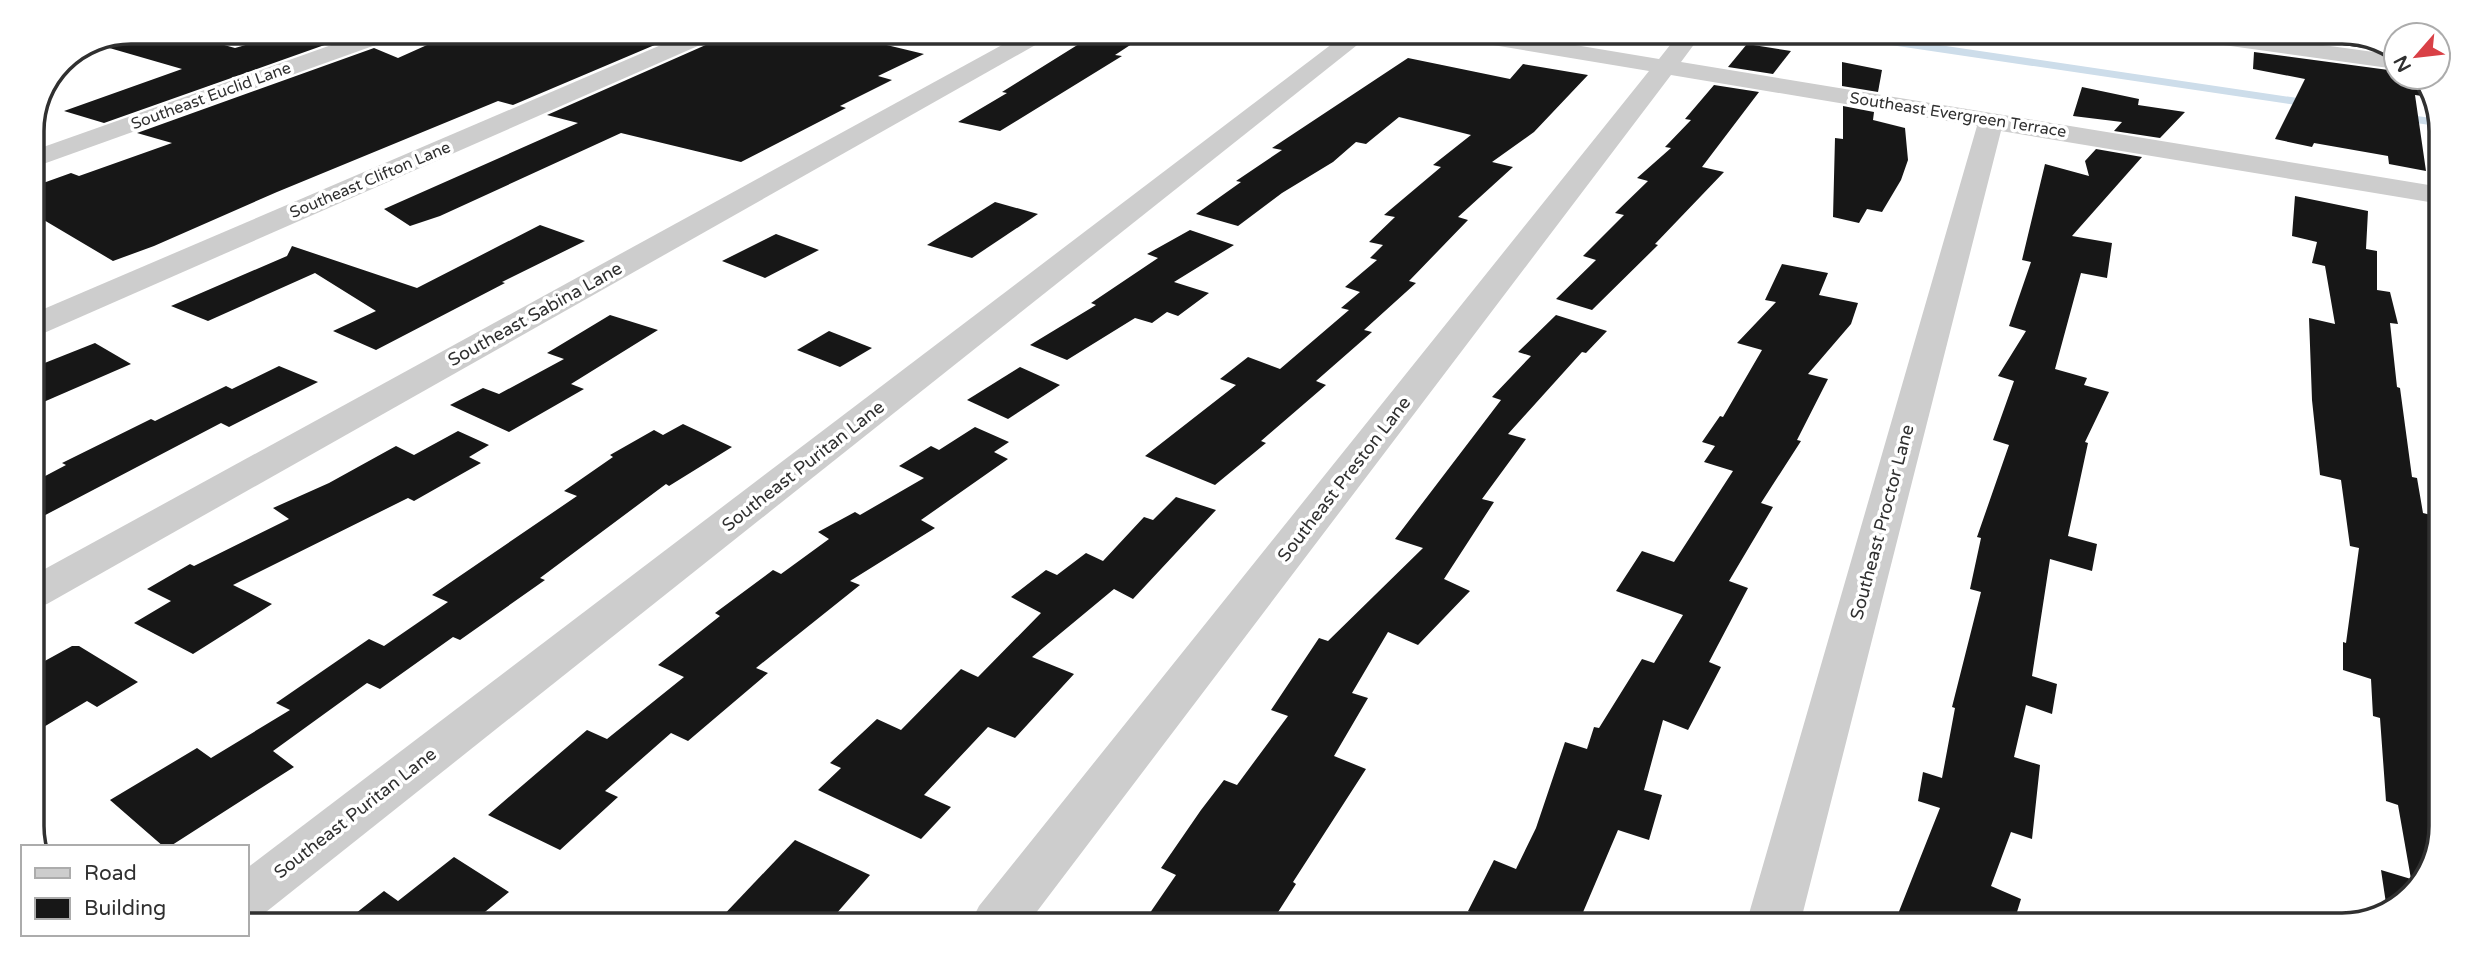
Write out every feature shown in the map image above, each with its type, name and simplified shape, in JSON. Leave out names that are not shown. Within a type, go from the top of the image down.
[{"type":"street","name":"Southeast Euclid Lane","points":[[44,156],[356,44]]},
{"type":"street","name":"Southeast Clifton Lane","points":[[44,321],[683,44]]},
{"type":"street","name":"Southeast Sabina Lane","points":[[44,587],[1020,44]]},
{"type":"street","name":"Southeast Puritan Lane","points":[[248,896],[1347,44]]},
{"type":"street","name":"Southeast Evergreen Terrace","points":[[1529,44],[2429,194]]},
{"type":"street","name":"Southeast Preston Lane","points":[[1005,913],[1683,44]]},
{"type":"street","points":[[2266,44],[2382,60]]},
{"type":"street","name":"Southeast Proctor Lane","points":[[1776,913],[1991,121]]},
{"type":"building","points":[[131,44],[221,44],[235,48],[249,44],[327,44],[104,123],[64,111],[182,69],[107,47]]},
{"type":"building","points":[[429,44],[657,44],[513,105],[498,101],[113,261],[44,220],[44,183],[71,173],[79,176],[172,143],[137,133],[374,48],[398,58]]},
{"type":"building","points":[[708,44],[883,44],[924,54],[878,76],[892,80],[840,106],[846,108],[741,162],[621,133],[440,216],[410,226],[384,209],[578,123],[547,115]]},
{"type":"building","points":[[1079,44],[1132,44],[1115,55],[1122,56],[1000,131],[958,122],[1007,93],[1002,92]]},
{"type":"building","points":[[1747,44],[1791,51],[1773,74],[1728,67]]},
{"type":"building","points":[[2334,44],[2354,44],[2372,49]]},
{"type":"building","points":[[2254,52],[2382,69],[2382,91],[2419,91],[2422,96],[2415,95],[2426,171],[2389,164],[2388,156],[2314,143],[2312,147],[2275,139],[2305,79],[2253,69]]},
{"type":"building","points":[[1408,58],[1510,79],[1523,64],[1588,75],[1534,132],[1492,162],[1513,167],[1458,217],[1468,220],[1409,281],[1416,283],[1364,330],[1372,332],[1316,381],[1326,385],[1261,441],[1266,443],[1215,485],[1145,456],[1236,385],[1220,379],[1248,357],[1280,369],[1349,310],[1341,308],[1360,292],[1345,287],[1377,260],[1370,258],[1383,245],[1369,242],[1395,217],[1384,215],[1441,167],[1433,165],[1471,135],[1399,117],[1366,144],[1356,142],[1333,162],[1282,193],[1238,226],[1196,214],[1241,182],[1236,181],[1282,150],[1272,148]]},
{"type":"building","points":[[1842,62],[1882,70],[1878,92],[1842,86]]},
{"type":"building","points":[[1714,85],[1759,92],[1702,167],[1724,172],[1655,244],[1658,245],[1592,310],[1556,299],[1596,260],[1583,256],[1624,215],[1615,213],[1648,181],[1637,178],[1671,148],[1665,147],[1691,120],[1685,119]]},
{"type":"building","points":[[2082,87],[2139,99],[2138,105],[2185,112],[2160,138],[2114,131],[2122,122],[2073,116]]},
{"type":"building","points":[[1843,106],[1874,112],[1873,120],[1905,128],[1908,160],[1901,180],[1882,212],[1867,209],[1859,223],[1833,217],[1835,138],[1843,139]]},
{"type":"building","points":[[2096,149],[2142,157],[2072,236],[2112,243],[2107,278],[2081,273],[2055,369],[2087,378],[2084,385],[2109,392],[2085,442],[2088,443],[2068,536],[2097,544],[2092,571],[2050,559],[2032,676],[2057,684],[2052,714],[2026,705],[2014,757],[2040,765],[2032,839],[2011,832],[1991,886],[2021,899],[2017,913],[1898,913],[1940,808],[1918,801],[1923,772],[1942,778],[1955,708],[1952,707],[1981,592],[1970,589],[1981,538],[1977,537],[2009,445],[1993,440],[2014,381],[1998,376],[2026,331],[2009,326],[2031,262],[2022,260],[2045,164],[2089,176],[2085,161]]},
{"type":"building","points":[[2295,196],[2368,211],[2366,249],[2377,251],[2377,290],[2390,292],[2398,324],[2390,323],[2397,387],[2400,388],[2412,477],[2417,478],[2423,513],[2429,514],[2429,826],[2425,854],[2411,879],[2398,805],[2386,801],[2380,718],[2373,716],[2371,679],[2343,670],[2343,642],[2346,643],[2359,548],[2350,546],[2341,480],[2320,475],[2312,400],[2309,318],[2335,324],[2325,266],[2312,263],[2317,242],[2292,236]]},
{"type":"building","points":[[995,202],[1038,214],[972,258],[927,245]]},
{"type":"building","points":[[540,225],[585,241],[376,350],[333,331],[376,311],[315,273],[208,321],[171,306],[287,256],[292,246],[417,288]]},
{"type":"building","points":[[1190,230],[1234,245],[1174,282],[1209,293],[1178,316],[1167,312],[1152,323],[1135,318],[1067,360],[1030,345],[1096,305],[1091,303],[1158,258],[1147,254]]},
{"type":"building","points":[[776,234],[819,250],[765,278],[722,261]]},
{"type":"building","points":[[1782,264],[1828,273],[1819,295],[1858,303],[1851,324],[1808,374],[1828,379],[1797,440],[1801,441],[1761,503],[1773,507],[1729,581],[1748,588],[1709,662],[1721,667],[1688,730],[1663,720],[1644,790],[1662,795],[1649,840],[1618,830],[1583,913],[1468,911],[1494,860],[1516,869],[1536,828],[1565,742],[1587,749],[1594,727],[1599,728],[1642,659],[1654,663],[1683,615],[1616,591],[1642,551],[1674,562],[1733,471],[1704,462],[1715,446],[1702,442],[1720,416],[1723,417],[1762,350],[1737,343],[1776,302],[1765,300]]},
{"type":"building","points":[[610,315],[658,330],[571,384],[584,389],[509,432],[450,405],[483,388],[499,394],[564,359],[547,353]]},
{"type":"building","points":[[1556,315],[1607,331],[1586,353],[1582,352],[1508,434],[1526,439],[1482,499],[1494,502],[1444,579],[1470,591],[1418,645],[1388,632],[1352,693],[1368,698],[1334,756],[1366,769],[1293,882],[1296,884],[1277,913],[1150,913],[1176,875],[1161,868],[1201,810],[1224,780],[1237,785],[1288,716],[1271,710],[1319,638],[1328,641],[1423,548],[1395,539],[1501,400],[1492,397],[1531,356],[1518,352]]},
{"type":"building","points":[[829,331],[872,348],[840,367],[797,350]]},
{"type":"building","points":[[95,343],[131,364],[44,402],[44,363]]},
{"type":"building","points":[[279,366],[318,382],[229,427],[221,423],[44,516],[44,477],[66,465],[62,463],[226,386],[232,389]]},
{"type":"building","points":[[1020,367],[1060,385],[1008,419],[967,400]]},
{"type":"building","points":[[683,424],[732,447],[669,486],[666,484],[540,578],[545,580],[460,640],[453,637],[380,689],[367,683],[273,751],[294,767],[172,845],[162,845],[110,800],[197,748],[211,758],[290,710],[276,703],[369,639],[384,646],[448,602],[432,595],[577,496],[564,491],[613,457],[610,455],[654,430],[663,435]]},
{"type":"building","points":[[975,427],[1009,442],[994,452],[1008,459],[921,520],[935,528],[850,581],[860,585],[756,668],[768,673],[688,741],[671,733],[605,791],[618,797],[560,850],[488,815],[587,730],[607,739],[684,677],[658,665],[720,616],[715,613],[773,570],[781,574],[829,539],[818,532],[855,512],[860,515],[924,478],[899,466],[931,446],[939,450]]},
{"type":"building","points":[[458,431],[489,445],[469,457],[481,463],[414,501],[408,498],[233,585],[272,604],[193,654],[134,623],[171,601],[147,589],[190,564],[194,566],[289,519],[273,508],[329,483],[396,446],[414,455]]},
{"type":"building","points":[[1176,497],[1216,510],[1133,599],[1114,589],[1032,657],[1074,674],[1015,738],[988,727],[924,795],[951,807],[921,839],[818,790],[841,768],[830,763],[877,719],[901,730],[961,669],[978,677],[1041,613],[1011,597],[1046,570],[1057,575],[1086,553],[1103,561],[1144,517],[1153,520]]},
{"type":"building","points":[[72,646],[79,646],[138,682],[97,707],[87,701],[44,727],[44,661]]},
{"type":"building","points":[[795,840],[870,875],[837,913],[726,913]]},
{"type":"building","points":[[454,857],[509,892],[484,913],[356,913],[384,891],[398,901]]},
{"type":"building","points":[[2381,870],[2411,879],[2400,892],[2386,902]]},
{"type":"waterway","points":[[1908,44],[2307,103]]},
{"type":"waterway","points":[[2406,118],[2429,121]]}]
